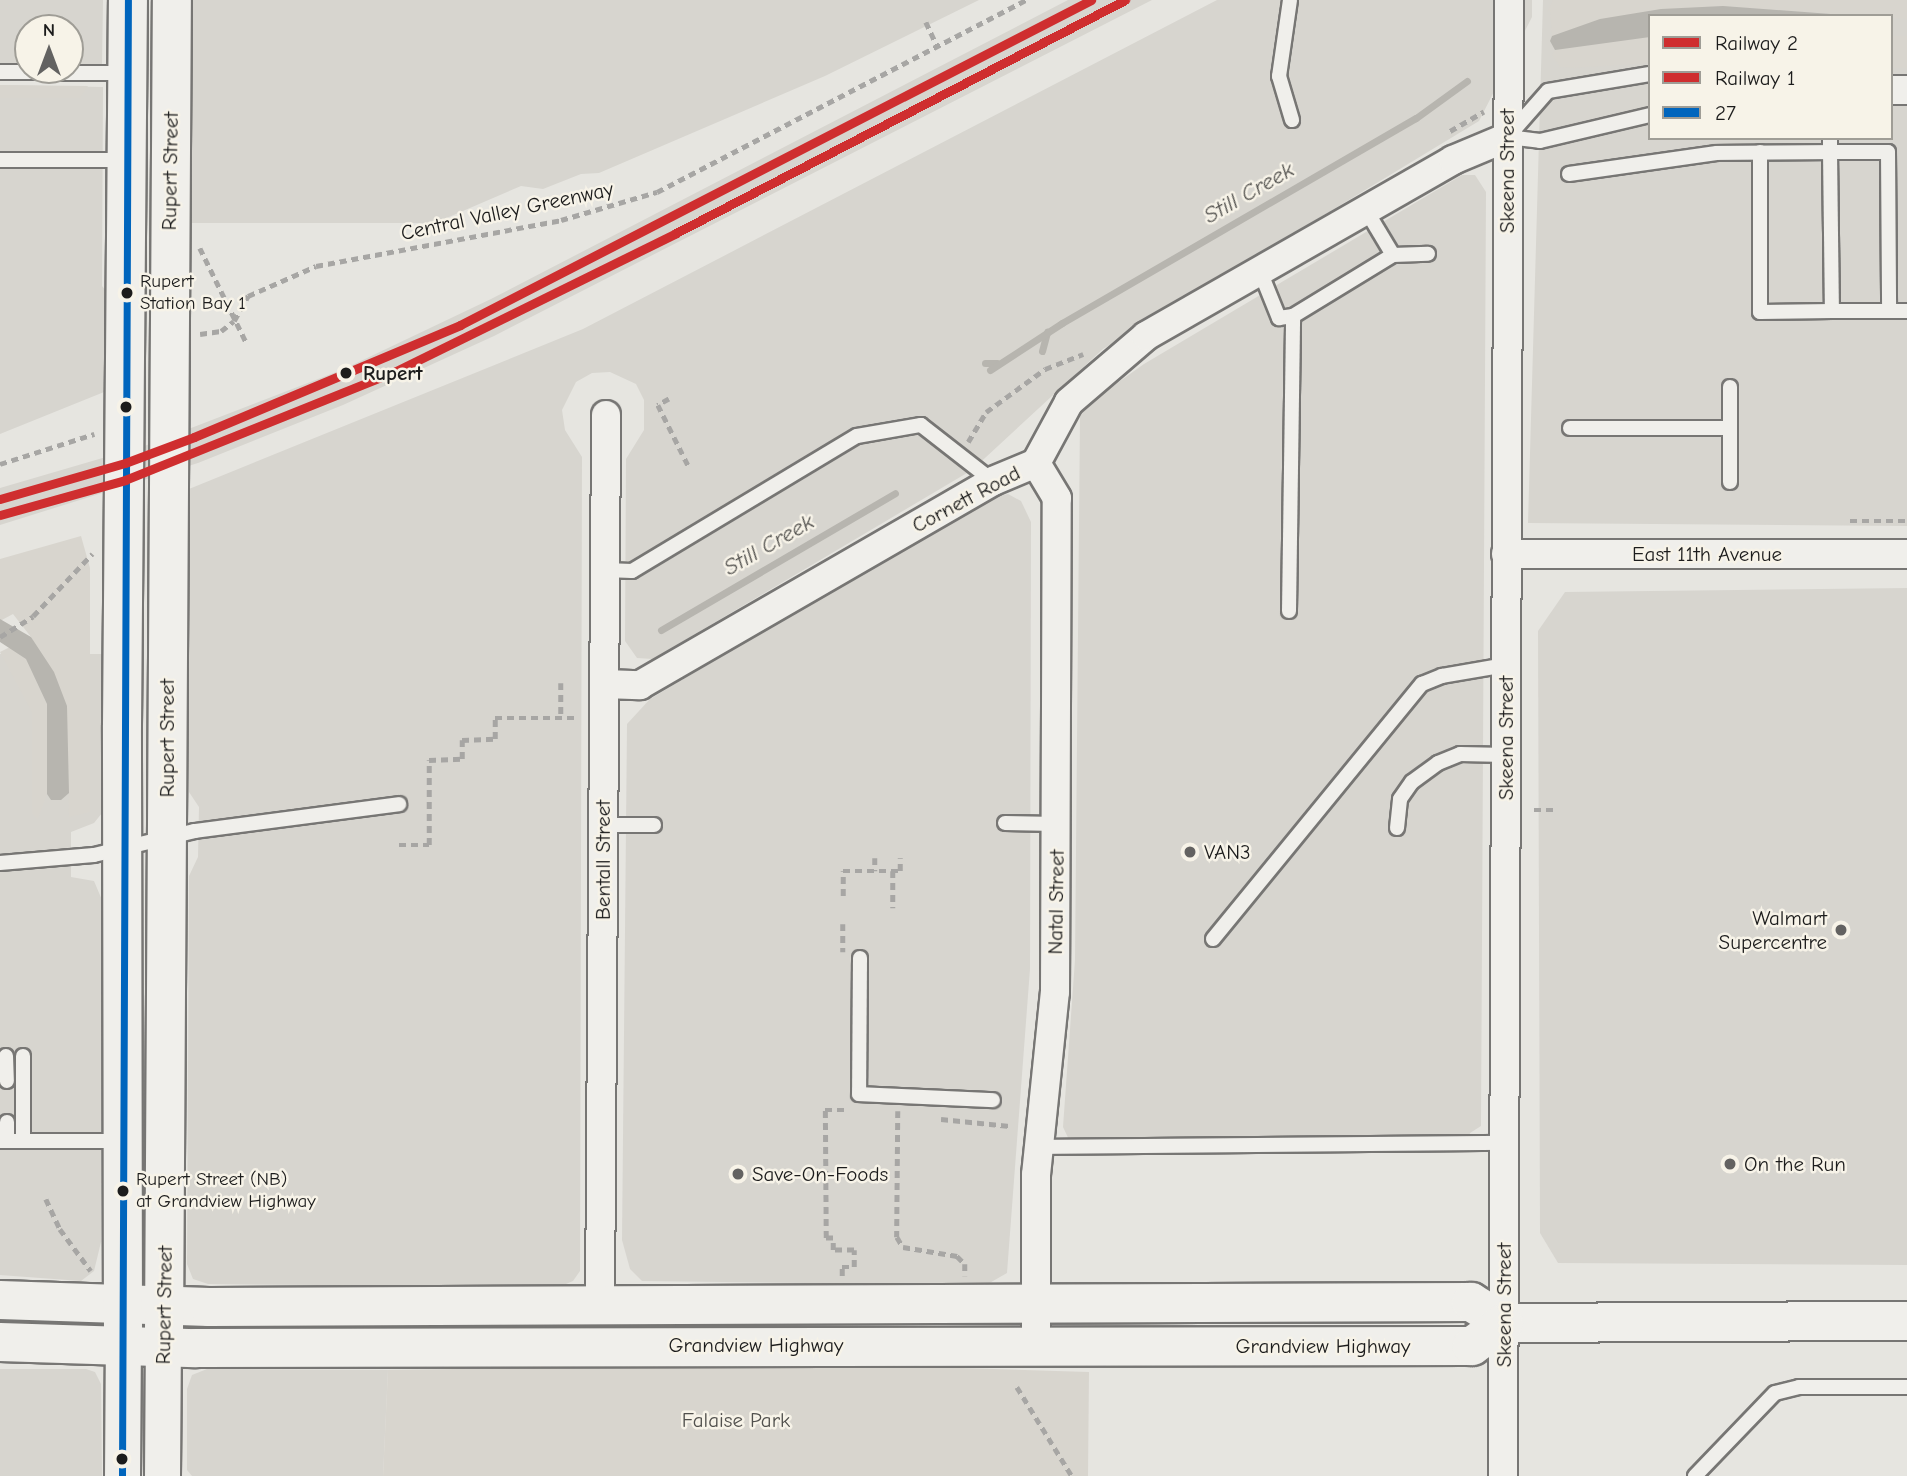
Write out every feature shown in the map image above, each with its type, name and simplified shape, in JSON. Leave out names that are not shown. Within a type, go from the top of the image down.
[{"type":"main road","name":"Rupert Street","points":[[122,1344],[122,849],[128,0]]},
{"type":"main road","name":"Rupert Street","points":[[163,1346],[172,0]]},
{"type":"main road","name":"Grandview Highway","points":[[0,1300],[165,1304],[600,1306],[1471,1302],[1504,1323],[1472,1346],[163,1346],[0,1342]]},
{"type":"main road","points":[[1504,1323],[1907,1321]]},
{"type":"street","name":"Skeena Street","points":[[1503,1476],[1509,8]]},
{"type":"street","name":"Cornett Road","points":[[604,684],[640,685],[993,481],[1036,463],[1069,402],[1100,373],[1146,337],[1453,160],[1508,137]]},
{"type":"street","name":"Bentall Street","points":[[600,1306],[606,415]]},
{"type":"street","name":"Natal Street","points":[[1036,463],[1058,498],[1055,992],[1038,1147],[1036,1346]]},
{"type":"street","name":"East 11th Avenue","points":[[1506,554],[1907,554]]},
{"type":"street","name":"Rupert Street","points":[[122,1344],[122,1476]]},
{"type":"street","name":"Rupert Street","points":[[162,1476],[163,1346]]},
{"type":"lane","points":[[1290,0],[1279,76],[1292,120]]},
{"type":"lane","points":[[0,72],[128,73]]},
{"type":"lane","points":[[1508,137],[1548,91],[1648,74]]},
{"type":"lane","points":[[1508,137],[1540,141],[1648,115]]},
{"type":"lane","points":[[1830,145],[1832,311]]},
{"type":"lane","points":[[1569,174],[1717,153],[1830,145],[1888,152],[1889,311]]},
{"type":"lane","points":[[1760,152],[1760,312],[1907,311]]},
{"type":"lane","points":[[0,160],[128,160]]},
{"type":"lane","points":[[1366,210],[1393,255]]},
{"type":"lane","points":[[1260,271],[1271,306],[1279,318],[1293,316],[1393,255],[1428,254]]},
{"type":"lane","points":[[1289,611],[1293,316]]},
{"type":"lane","points":[[1730,387],[1730,482]]},
{"type":"lane","points":[[605,570],[632,571],[857,436],[920,425],[993,481]]},
{"type":"lane","points":[[1570,428],[1730,428]]},
{"type":"lane","points":[[1213,939],[1422,684],[1442,676],[1506,665]]},
{"type":"lane","points":[[1397,828],[1400,799],[1412,782],[1438,763],[1460,754],[1506,755]]},
{"type":"lane","points":[[0,863],[37,863],[122,849],[167,838],[399,804]]},
{"type":"lane","points":[[1004,823],[1056,824]]},
{"type":"lane","points":[[603,825],[654,825]]},
{"type":"lane","points":[[860,958],[859,1094],[993,1100]]},
{"type":"lane","points":[[6,1056],[6,1081]]},
{"type":"lane","points":[[23,1056],[23,1142]]},
{"type":"lane","points":[[6,1122],[3,1142],[122,1141]]},
{"type":"lane","points":[[1038,1147],[1504,1143]]},
{"type":"lane","points":[[1695,1476],[1775,1393],[1799,1387],[1907,1387]]},
{"type":"path","name":"Central Valley Greenway","points":[[234,321],[248,296],[316,266],[561,220],[657,192],[1026,0]]},
{"type":"path","points":[[926,22],[937,46]]},
{"type":"path","points":[[194,243],[206,254],[234,321],[247,344]]},
{"type":"path","points":[[193,334],[221,331],[234,321]]},
{"type":"path","points":[[669,399],[658,405],[688,465]]},
{"type":"path","points":[[0,464],[94,434]]},
{"type":"path","points":[[1850,521],[1907,521]]},
{"type":"path","points":[[0,637],[33,616],[94,551]]},
{"type":"path","points":[[561,683],[561,718]]},
{"type":"path","points":[[399,845],[429,845],[429,760],[462,759],[462,740],[495,739],[495,718],[581,718]]},
{"type":"path","points":[[1534,810],[1554,810]]},
{"type":"path","points":[[874,858],[874,871]]},
{"type":"path","points":[[843,896],[843,871],[900,872],[900,858]]},
{"type":"path","points":[[893,871],[893,908]]},
{"type":"path","points":[[842,1276],[842,1267],[854,1267],[854,1250],[833,1250],[833,1238],[826,1238],[825,1110],[847,1110]]},
{"type":"path","points":[[889,1110],[898,1110],[897,1237],[903,1247],[957,1256],[965,1264],[965,1277]]},
{"type":"path","points":[[950,1120],[1010,1126]]},
{"type":"path","points":[[46,1199],[60,1229],[91,1271]]},
{"type":"path","points":[[1017,1387],[1072,1476]]},
{"type":"shaded area","points":[[0,0],[103,0],[102,66],[84,66],[84,14],[14,14],[14,66],[0,66]]},
{"type":"shaded area","points":[[191,0],[979,0],[825,76],[599,173],[581,174],[543,189],[521,186],[435,223],[190,223]]},
{"type":"shaded area","points":[[1068,0],[1152,0],[494,336],[343,405],[198,463],[0,525],[0,488],[147,445],[344,369],[491,299]]},
{"type":"shaded area","points":[[1217,0],[1532,0],[1532,17],[1479,121],[1103,349],[972,470],[653,659],[637,658],[625,641],[626,459],[644,430],[644,400],[636,384],[610,372],[592,373],[576,382],[562,410],[565,430],[582,457],[580,1271],[573,1281],[559,1287],[208,1284],[193,1279],[187,1264],[189,876],[198,857],[199,807],[189,792],[189,489],[583,329]]},
{"type":"shaded area","points":[[1543,0],[1907,0],[1907,526],[1528,523]]},
{"type":"shaded area","points":[[1723,6],[1830,14],[1648,14],[1648,37],[1555,50],[1550,41],[1552,36],[1600,19],[1661,9]]},
{"type":"shaded area","points":[[0,85],[103,87],[102,286],[112,298],[114,388],[0,434]]},
{"type":"shaded area","points":[[1462,175],[1475,175],[1486,192],[1481,1126],[1470,1133],[1469,1143],[1072,1146],[1063,1127],[1075,960],[1080,416],[1092,401],[1144,364]]},
{"type":"shaded area","points":[[1008,494],[1021,501],[1031,522],[1030,969],[1007,1273],[986,1285],[642,1281],[630,1269],[622,1240],[627,724],[650,699],[987,499]]},
{"type":"shaded area","points":[[1907,588],[1907,1265],[1558,1263],[1540,1233],[1538,631],[1565,592]]},
{"type":"shaded area","points":[[0,619],[31,637],[54,672],[67,706],[69,793],[61,800],[51,800],[47,794],[47,704],[26,659],[0,642]]},
{"type":"shaded area","points":[[0,654],[102,654],[102,813],[94,823],[71,832],[71,877],[94,881],[102,900],[101,1242],[94,1271],[81,1281],[0,1275]]},
{"type":"shaded area","points":[[0,1369],[86,1369],[95,1372],[101,1384],[102,1476],[0,1476]]},
{"type":"shaded area","points":[[207,1369],[388,1370],[383,1476],[192,1476],[187,1470],[187,1389],[192,1375]]},
{"type":"green space","points":[[1553,0],[1907,0],[1907,19],[1893,18],[1893,14],[1836,14],[1723,6],[1661,9],[1600,19],[1552,36],[1550,10],[1547,12]]},
{"type":"green space","points":[[1893,36],[1907,36],[1907,68],[1893,68]]},
{"type":"green space","points":[[1648,37],[1648,63],[1560,67],[1552,55],[1555,50]]},
{"type":"green space","points":[[0,85],[88,86],[80,98],[0,98]]},
{"type":"green space","points":[[81,536],[90,568],[90,812],[69,817],[67,706],[31,637],[13,614],[0,621],[0,559]]},
{"type":"green space","points":[[10,647],[26,659],[47,704],[47,794],[38,819],[32,813],[32,712],[0,652]]},
{"type":"green space","name":"Falaise Park","points":[[830,1364],[1089,1372],[1088,1476],[383,1476],[388,1370]]},
{"type":"waterway","name":"Still Creek","points":[[990,370],[1062,323],[1416,118],[1467,81]]},
{"type":"waterway","name":"Still Creek","points":[[1042,351],[1047,332]]},
{"type":"waterway","name":"Still Creek","points":[[985,363],[997,363]]},
{"type":"waterway","name":"Still Creek","points":[[661,630],[895,493]]},
{"type":"rail line","name":"1","points":[[0,499],[125,463],[194,437],[460,325],[1091,0]]},
{"type":"rail line","name":"2","points":[[0,515],[125,480],[394,372],[676,233],[1125,0]]},
{"type":"transit line","name":"27","points":[[122,1476],[128,0]]},
{"type":"place","name":"Rupert Station Bay 1","points":[[127,293]]},
{"type":"place","name":"Rupert","points":[[346,373]]},
{"type":"place","name":"VAN3","points":[[1190,852]]},
{"type":"place","name":"Walmart Supercentre","points":[[1841,930]]},
{"type":"place","name":"On the Run","points":[[1730,1164]]},
{"type":"place","name":"Save-On-Foods","points":[[738,1174]]},
{"type":"place","name":"Rupert Street (NB) at Grandview Highway","points":[[123,1191]]}]
